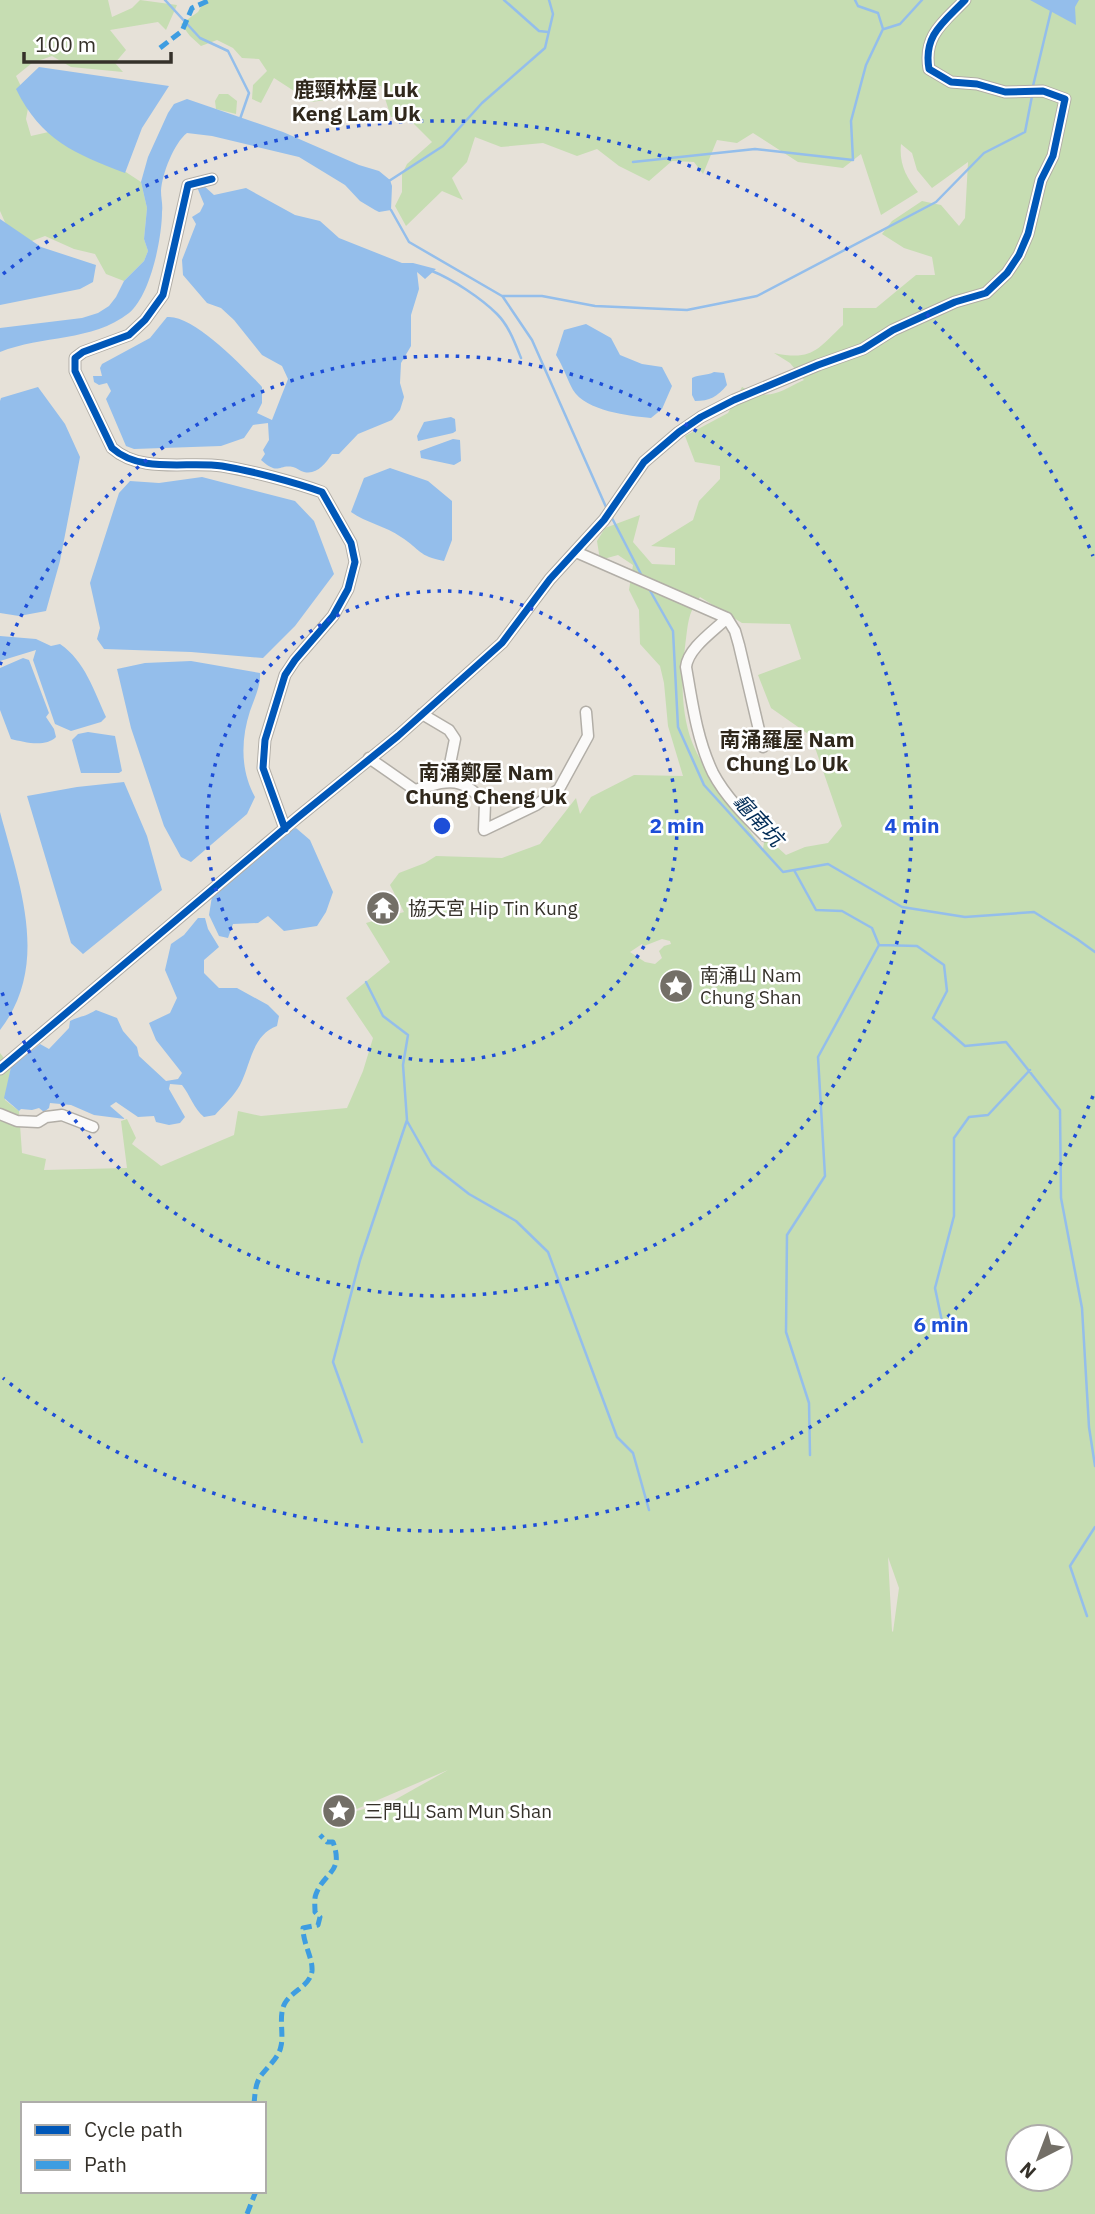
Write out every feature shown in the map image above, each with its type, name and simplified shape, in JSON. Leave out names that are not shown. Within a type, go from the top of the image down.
[{"type":"street","points":[[0,1070],[422,714],[502,643],[550,579],[604,520],[644,462],[679,432],[734,400],[863,349],[893,330],[955,302],[986,293],[1007,273],[1028,234],[1041,180],[1053,156],[1065,99],[1043,91],[1005,93],[976,84],[951,82],[929,69],[928,47],[933,35],[965,0]]},
{"type":"street","points":[[212,179],[188,185],[163,295],[145,320],[129,335],[83,352],[75,358],[75,371],[112,448],[120,455],[135,462],[222,466],[322,492],[351,543],[355,562],[348,589],[333,616],[295,660],[285,676],[265,740],[262,768],[285,829]]},
{"type":"street","points":[[576,552],[727,618],[740,645],[763,747]]},
{"type":"street","points":[[727,618],[687,659],[688,679],[697,728],[713,773],[739,809],[765,836]]},
{"type":"street","points":[[369,758],[415,790],[447,780],[472,788],[485,803],[484,830],[536,805],[559,789],[588,736],[586,712]]},
{"type":"street","points":[[422,714],[449,730],[456,739],[443,782]]},
{"type":"street","points":[[0,1114],[17,1121],[38,1122],[46,1117],[62,1115],[93,1128]]},
{"type":"green space","points":[[0,0],[108,0],[112,17],[132,8],[140,0],[177,5],[166,30],[158,22],[110,30],[126,50],[115,63],[123,72],[71,67],[52,56],[32,63],[16,76],[29,103],[26,119],[31,136],[53,131],[100,155],[141,182],[147,208],[144,239],[148,251],[144,261],[124,281],[106,274],[95,254],[74,249],[45,236],[16,247],[0,211]]},
{"type":"green space","points":[[205,0],[1095,0],[1095,2214],[0,2214],[0,1053],[11,1067],[5,1100],[19,1111],[22,1153],[46,1159],[44,1170],[127,1168],[121,1121],[127,1119],[136,1138],[132,1144],[161,1166],[234,1135],[238,1111],[261,1116],[347,1108],[363,1071],[373,1038],[346,998],[390,962],[366,923],[404,912],[390,885],[399,873],[436,856],[502,858],[540,844],[576,798],[580,814],[591,797],[634,775],[683,776],[668,726],[660,666],[640,644],[639,610],[629,590],[633,565],[618,555],[600,560],[597,541],[605,528],[640,515],[633,542],[652,564],[675,565],[675,548],[651,546],[693,520],[699,501],[720,479],[720,466],[695,462],[685,436],[728,413],[742,387],[767,395],[804,380],[790,363],[774,353],[797,356],[820,347],[843,325],[843,308],[876,308],[916,275],[935,275],[932,257],[904,248],[882,234],[892,221],[922,201],[941,205],[959,226],[965,218],[968,162],[932,188],[917,170],[912,153],[901,144],[904,170],[918,192],[881,215],[861,154],[843,168],[798,162],[753,133],[737,143],[717,140],[703,174],[694,162],[672,161],[649,181],[619,166],[597,149],[577,156],[543,143],[501,147],[475,137],[467,162],[452,178],[463,200],[442,191],[406,226],[395,206],[402,192],[402,174],[407,164],[432,142],[407,117],[391,117],[381,86],[351,87],[334,99],[311,102],[274,78],[261,103],[252,99],[253,85],[267,71],[259,59],[242,58],[233,48],[217,40],[201,46],[181,24],[198,12]],"holes":[[[700,597],[742,623],[790,624],[801,659],[758,675],[771,708],[811,736],[842,826],[828,843],[805,847],[786,855],[765,836],[763,849],[715,783],[692,742],[684,707],[683,683],[690,615]],[[662,939],[670,941],[671,944],[659,951],[662,958],[655,964],[645,962],[630,952],[642,944],[644,946]],[[888,1557],[899,1588],[893,1632],[892,1631]],[[448,1770],[391,1802],[345,1814]]]},
{"type":"green space","points":[[219,94],[228,94],[237,101],[236,114],[216,109],[215,101]]},
{"type":"water","points":[[1030,0],[1079,0],[1075,7],[1076,25]]},
{"type":"water","points":[[39,67],[169,86],[142,128],[125,173],[75,152],[48,133],[37,121],[16,89]]},
{"type":"water","points":[[187,99],[283,132],[379,171],[390,180],[392,186],[391,210],[375,210],[360,201],[345,185],[299,157],[212,136],[187,133],[173,151],[164,176],[157,251],[149,281],[136,305],[129,313],[99,329],[0,352],[0,328],[82,318],[98,313],[109,306],[124,281],[144,261],[148,251],[144,239],[147,208],[141,182],[148,157],[168,113],[174,104]]},
{"type":"water","points":[[203,185],[214,195],[246,188],[295,215],[320,221],[339,238],[402,263],[436,269],[425,279],[417,272],[419,289],[411,315],[411,346],[401,363],[400,383],[404,397],[400,410],[392,420],[358,434],[339,454],[332,454],[313,472],[304,472],[288,466],[275,468],[261,460],[269,440],[268,423],[253,425],[244,438],[221,446],[134,449],[126,446],[106,399],[111,391],[107,383],[99,385],[94,382],[93,376],[102,376],[102,364],[150,338],[167,317],[178,318],[218,343],[254,378],[262,387],[262,403],[257,413],[272,420],[288,379],[282,366],[262,355],[234,320],[221,308],[207,303],[183,275],[182,260],[196,224],[192,217],[200,212],[204,204],[197,187]]},
{"type":"water","points":[[0,219],[41,247],[96,265],[93,282],[80,289],[0,305]]},
{"type":"water","points":[[586,324],[611,338],[620,355],[642,364],[662,367],[672,386],[662,409],[651,418],[598,408],[579,397],[573,390],[556,355],[564,330]]},
{"type":"water","points":[[714,372],[724,373],[727,385],[713,398],[695,401],[692,395],[692,378]]},
{"type":"water","points":[[38,387],[65,424],[80,457],[60,561],[46,611],[19,616],[0,613],[0,401],[1,398]]},
{"type":"water","points":[[451,417],[455,419],[456,431],[418,441],[417,436],[424,422]]},
{"type":"water","points":[[453,439],[460,440],[461,461],[454,465],[421,458],[420,451]]},
{"type":"water","points":[[390,468],[428,481],[452,501],[452,540],[444,561],[424,555],[395,533],[351,512],[364,478]]},
{"type":"water","points":[[202,477],[295,501],[314,521],[334,574],[295,626],[263,658],[104,649],[97,639],[100,628],[90,583],[119,493],[130,481],[159,483]]},
{"type":"water","points":[[0,636],[36,639],[51,646],[60,644],[82,668],[106,717],[101,722],[71,731],[55,724],[33,660],[36,650],[0,661]]},
{"type":"water","points":[[23,658],[29,660],[49,713],[46,717],[54,729],[56,737],[46,742],[11,739],[0,710],[0,668]]},
{"type":"water","points":[[191,661],[260,673],[260,678],[247,722],[244,743],[244,765],[255,797],[247,814],[191,862],[181,857],[164,826],[131,728],[117,669],[145,663]]},
{"type":"water","points":[[88,732],[115,736],[122,771],[81,773],[72,740],[78,734]]},
{"type":"water","points":[[124,782],[147,836],[162,890],[83,954],[71,943],[27,796]]},
{"type":"water","points":[[0,812],[22,895],[27,951],[24,978],[15,1005],[0,1030]]},
{"type":"water","points":[[296,828],[310,840],[333,892],[326,912],[317,926],[284,931],[268,916],[258,923],[233,924],[228,938],[219,936],[209,915],[213,890],[284,834]]},
{"type":"water","points":[[198,918],[205,918],[219,947],[204,960],[204,973],[219,988],[237,988],[268,1005],[279,1016],[277,1026],[269,1030],[257,1043],[238,1089],[215,1115],[204,1117],[182,1085],[170,1084],[169,1089],[185,1117],[180,1123],[169,1125],[156,1122],[154,1116],[138,1117],[116,1102],[110,1106],[125,1119],[94,1115],[71,1105],[50,1103],[44,1112],[39,1108],[19,1111],[4,1098],[11,1067],[40,1044],[49,1049],[69,1028],[70,1021],[96,1010],[117,1018],[123,1031],[137,1047],[139,1056],[166,1081],[178,1079],[182,1073],[156,1040],[149,1023],[170,1013],[177,998],[165,970],[171,944],[184,935]]},
{"type":"waterway","points":[[165,0],[200,38],[228,51],[249,93],[240,119]]},
{"type":"waterway","points":[[504,0],[539,31],[548,32]]},
{"type":"waterway","points":[[389,181],[443,146],[482,103],[545,48],[553,14],[549,0]]},
{"type":"waterway","points":[[633,162],[755,149],[853,160],[851,121],[866,65],[883,29],[878,13],[858,6],[855,0]]},
{"type":"waterway","points":[[884,29],[900,24],[922,0]]},
{"type":"waterway","points":[[1033,86],[1051,11]]},
{"type":"waterway","points":[[391,210],[409,242],[502,296],[542,296],[595,306],[687,310],[757,296],[936,202],[984,153],[1025,132],[1032,96]]},
{"type":"waterway","points":[[432,271],[466,290],[497,314],[508,329],[521,358]]},
{"type":"waterway","name":"龜南坑","points":[[503,297],[532,340],[606,507]]},
{"type":"waterway","name":"龜南坑","points":[[612,518],[643,578]]},
{"type":"waterway","name":"龜南坑","points":[[648,587],[673,631],[678,727],[704,785],[783,872],[828,864],[902,907],[965,917],[1034,912],[1095,952]]},
{"type":"waterway","points":[[794,870],[816,910],[842,911],[872,928],[879,945],[917,946],[944,965],[947,991],[933,1018],[965,1046],[1006,1042],[1060,1110],[1061,1198],[1082,1308],[1089,1427],[1095,1466]]},
{"type":"waterway","points":[[810,1455],[809,1403],[786,1332],[787,1235],[825,1176],[818,1057],[879,945]]},
{"type":"waterway","points":[[362,1442],[333,1362],[360,1260],[407,1120],[403,1065],[408,1035],[383,1016],[366,982]]},
{"type":"waterway","points":[[944,1331],[935,1288],[954,1216],[954,1138],[969,1117],[988,1115],[1030,1070]]},
{"type":"waterway","points":[[407,1121],[432,1165],[469,1194],[516,1221],[548,1252],[617,1437],[633,1453],[649,1510]]},
{"type":"waterway","points":[[1087,1616],[1070,1566],[1095,1527]]},
{"type":"marked path","points":[[160,48],[182,31],[192,8],[210,0]]},
{"type":"marked path","points":[[254,2102],[258,2080],[280,2050],[285,2003],[311,1976],[311,1961],[303,1928],[318,1925],[320,1917],[315,1912],[315,1896],[335,1866],[336,1860],[333,1842],[327,1842],[320,1835]]},
{"type":"marked path","points":[[247,2214],[255,2193]]},
{"type":"cycle path","points":[[0,1069],[398,736],[502,643],[550,579],[604,520],[644,462],[679,432],[734,400],[863,349],[893,330],[955,302],[986,293],[1007,273],[1028,234],[1041,180],[1053,156],[1065,99],[1043,91],[1005,92],[977,84],[951,82],[929,69],[928,57],[932,38],[965,0]]},
{"type":"cycle path","points":[[212,179],[188,185],[163,295],[145,320],[129,335],[83,352],[75,358],[75,371],[112,448],[124,456],[150,464],[222,466],[273,477],[322,492],[351,543],[355,562],[348,589],[333,616],[285,675],[265,740],[263,768],[285,829]]},
{"type":"place","name":"協天宮 Hip Tin Kung","points":[[383,908]]},
{"type":"place","name":"南涌山 Nam Chung Shan","points":[[676,986]]},
{"type":"place","name":"三門山 Sam Mun Shan","points":[[339,1811]]},
{"type":"district","name":"鹿頸林屋 Luk Keng Lam Uk","points":[[356,102]]},
{"type":"district","name":"南涌羅屋 Nam Chung Lo Uk","points":[[787,752]]},
{"type":"district","name":"南涌鄭屋 Nam Chung Cheng Uk","points":[[486,785]]}]
